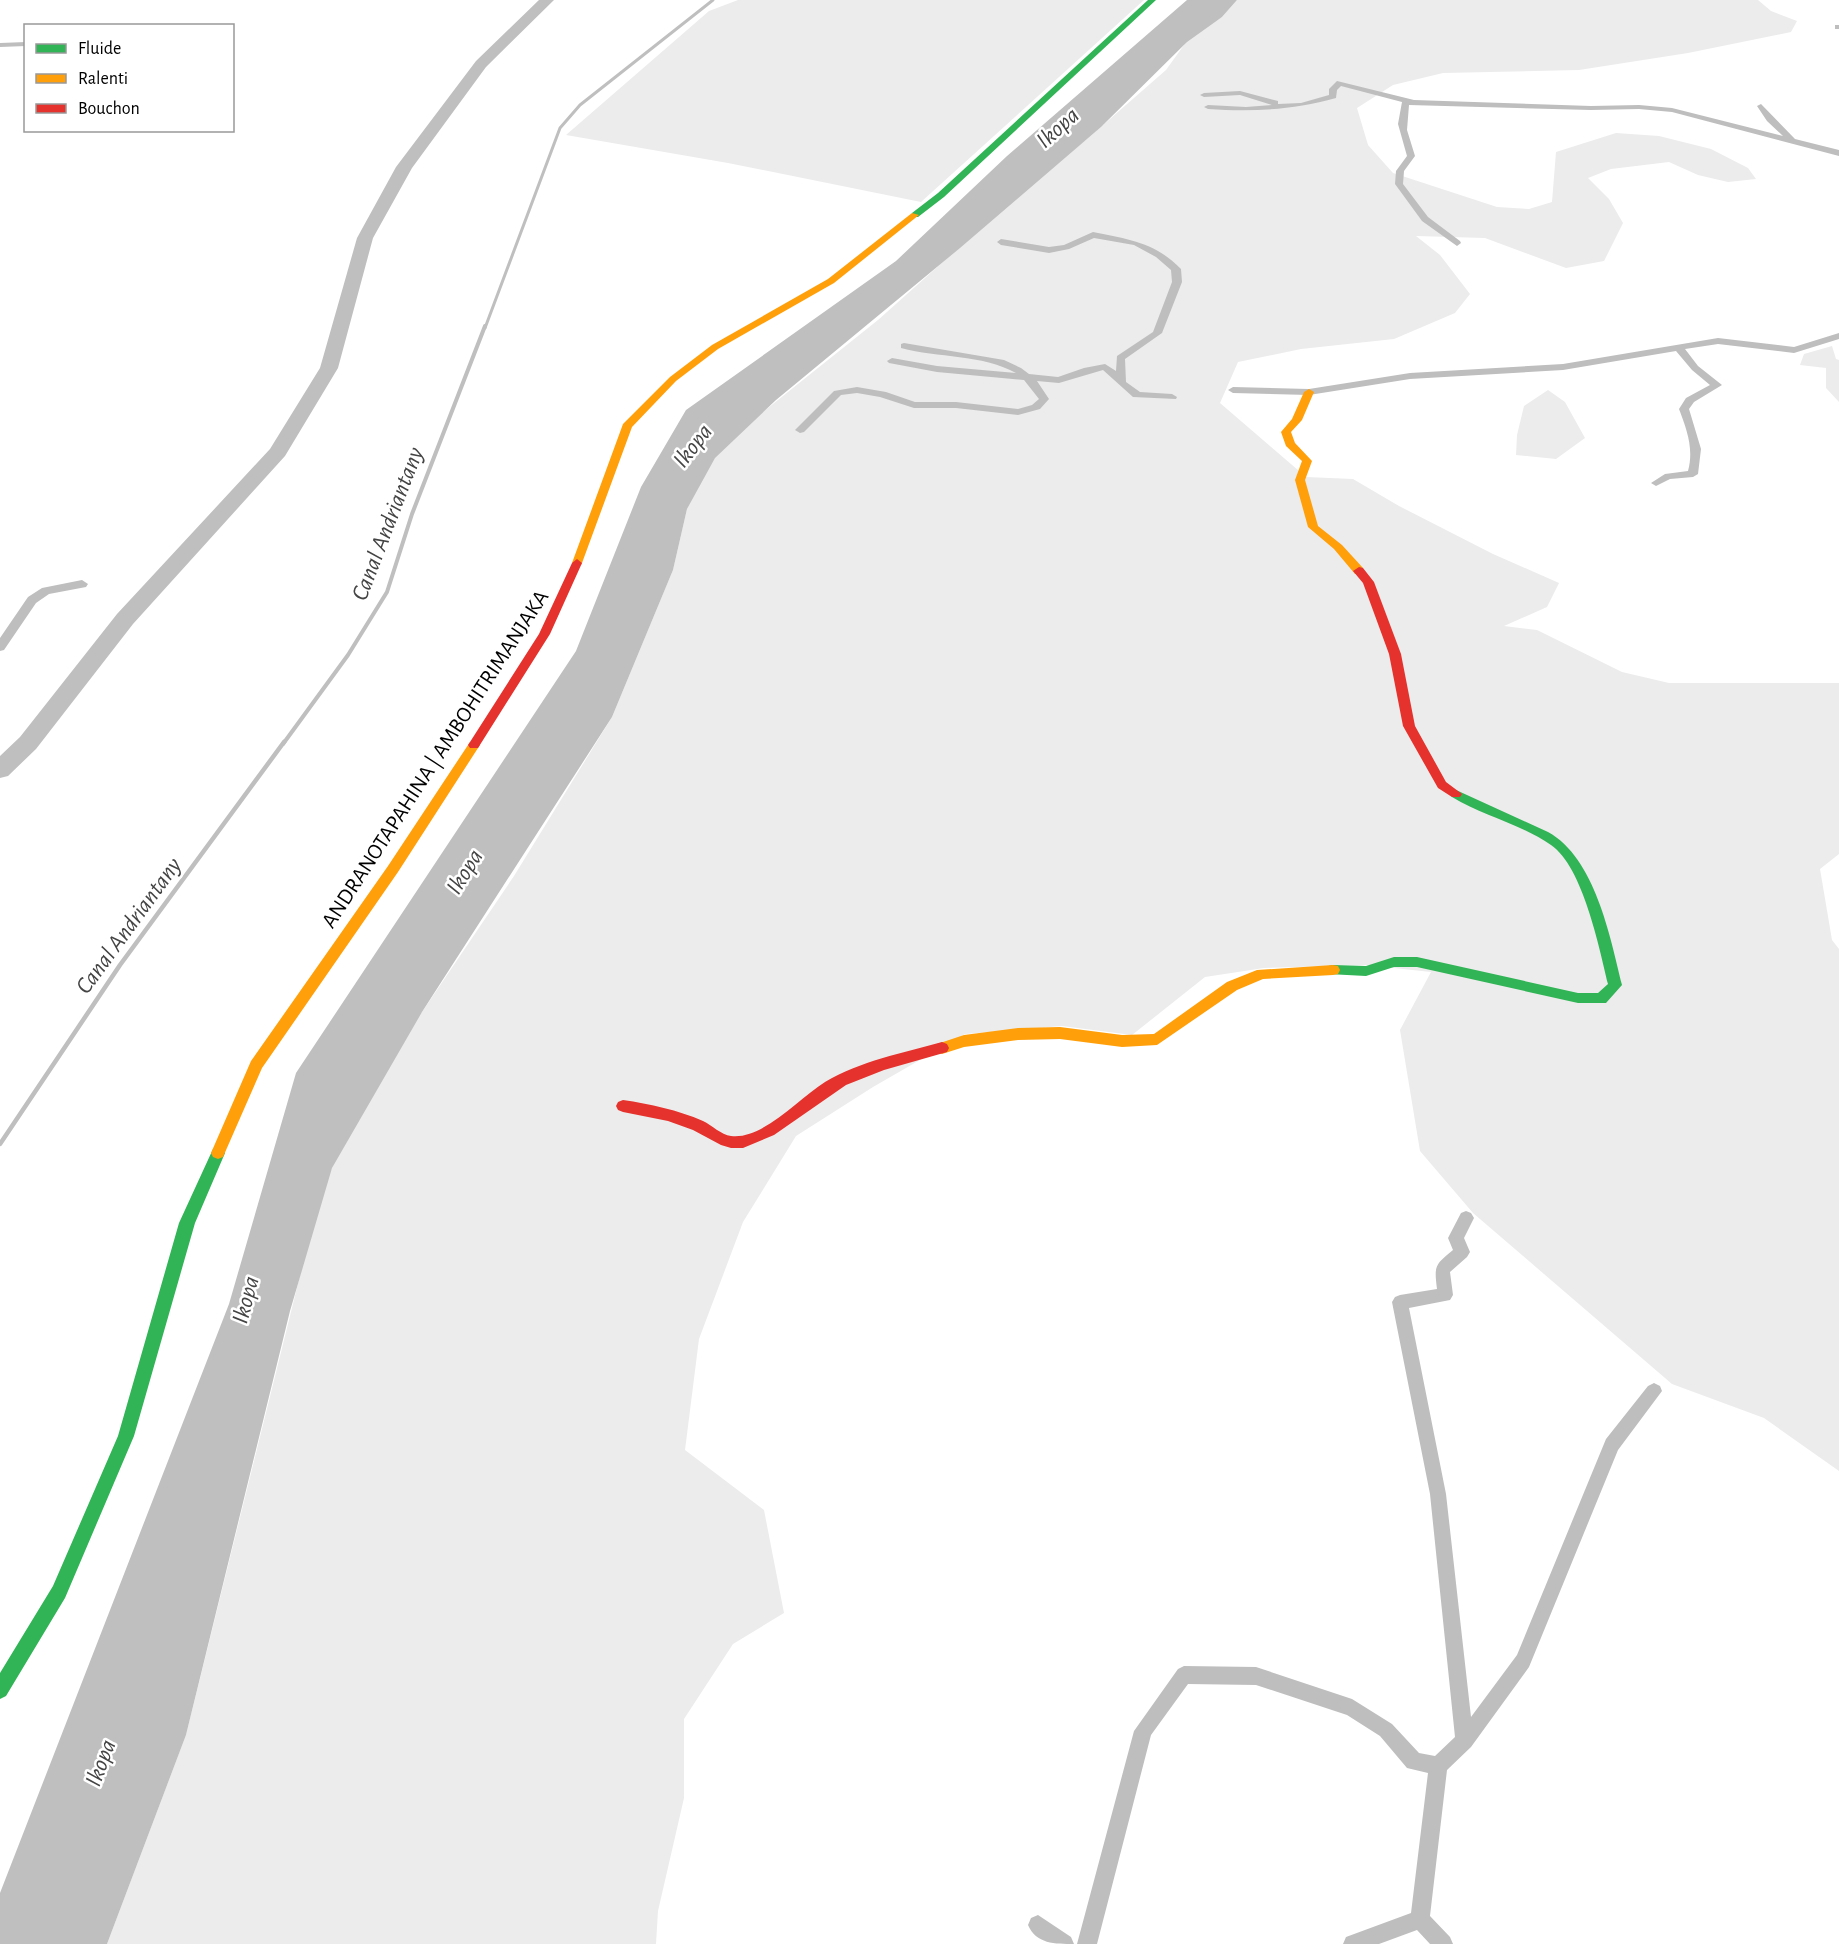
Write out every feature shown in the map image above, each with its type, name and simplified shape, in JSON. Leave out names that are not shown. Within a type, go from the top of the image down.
[{"type":"main road","name":"ANDRANOTAPAHINA | AMBOHITRIMANJAKA","points":[[0,1690],[59,1592],[126,1436],[187,1223],[256,1065],[393,869],[531,657],[566,596],[627,426],[673,379],[715,348],[831,280],[941,195],[1152,0]]},
{"type":"main road","points":[[623,1106],[641,1108],[695,1124],[730,1142],[744,1142],[769,1130],[831,1086],[883,1065],[964,1041],[1018,1034],[1060,1033],[1122,1041],[1157,1040],[1232,986],[1262,974],[1312,970],[1366,971],[1394,962],[1417,962],[1578,998],[1601,999],[1615,985],[1604,941],[1578,868],[1558,843],[1473,805],[1442,785],[1409,726],[1395,654],[1368,582],[1338,547],[1313,527],[1300,480],[1307,462],[1290,444],[1286,432],[1297,420],[1309,392]]},
{"type":"street","points":[[0,45],[24,44]]},
{"type":"street","points":[[1208,106],[1246,109],[1301,105],[1333,96],[1333,89],[1340,83],[1412,102]]},
{"type":"street","points":[[1204,96],[1240,93],[1286,106]]},
{"type":"street","points":[[1457,243],[1425,219],[1399,184],[1400,171],[1411,156],[1402,134],[1402,114],[1405,103],[1591,108],[1639,106],[1712,119],[1839,153]]},
{"type":"street","points":[[1761,106],[1787,138],[1839,153]]},
{"type":"street","points":[[1001,242],[1049,250],[1065,247],[1093,235],[1137,243],[1159,255],[1176,269],[1177,282],[1156,333],[1120,358],[1120,383],[1137,395],[1172,397]]},
{"type":"street","points":[[1233,390],[1309,392],[1410,376],[1563,367],[1718,341],[1794,350],[1839,336]]},
{"type":"street","points":[[800,429],[838,393],[857,390],[882,393],[914,405],[956,405],[1018,412],[1036,407],[1044,399],[1037,383],[997,360],[927,352],[904,346]]},
{"type":"street","points":[[1656,483],[1660,479],[1677,474],[1693,474],[1696,465],[1696,437],[1684,409],[1690,400],[1717,386],[1695,368],[1678,347]]},
{"type":"street","points":[[891,361],[937,369],[1059,380],[1087,370],[1105,367],[1120,379]]},
{"type":"street","points":[[0,647],[32,600],[45,591],[82,584]]},
{"type":"street","points":[[1465,1741],[1438,1494],[1400,1302],[1445,1295],[1442,1269],[1462,1252],[1456,1238],[1466,1218]]},
{"type":"street","points":[[1443,1944],[1420,1919],[1438,1766],[1465,1741],[1523,1661],[1612,1445],[1654,1391]]},
{"type":"street","points":[[1087,1944],[1143,1731],[1184,1675],[1256,1676],[1352,1708],[1386,1730],[1414,1761],[1438,1766]]},
{"type":"street","points":[[1353,1944],[1420,1919]]},
{"type":"street","points":[[1038,1925],[1064,1944]]},
{"type":"shaded area","points":[[738,0],[1144,0],[921,202],[728,163],[566,135],[709,11]]},
{"type":"shaded area","points":[[1237,0],[1758,0],[1771,11],[1797,21],[1791,32],[1688,53],[1579,70],[1443,73],[1393,85],[1357,108],[1368,145],[1393,173],[1497,207],[1529,209],[1552,202],[1556,152],[1616,133],[1659,136],[1711,149],[1748,168],[1756,179],[1728,182],[1698,175],[1669,162],[1611,169],[1588,178],[1609,199],[1623,223],[1604,261],[1566,268],[1485,238],[1416,236],[1440,255],[1470,294],[1455,313],[1394,339],[1301,349],[1238,362],[1220,403],[1306,477],[1353,479],[1399,506],[1493,554],[1559,583],[1547,607],[1504,626],[1537,630],[1622,672],[1669,683],[1839,683],[1839,854],[1820,869],[1832,940],[1839,949],[1839,1471],[1764,1418],[1672,1384],[1473,1213],[1420,1151],[1400,1030],[1431,972],[1366,965],[1264,968],[1205,977],[1132,1035],[1062,1026],[965,1034],[873,1087],[796,1136],[743,1222],[699,1339],[685,1450],[764,1510],[784,1613],[733,1644],[684,1719],[684,1798],[658,1911],[656,1944],[107,1944],[186,1735],[320,1195],[375,1071],[422,1012],[514,876],[612,717],[673,570],[687,509],[707,468],[729,439],[878,320],[1038,177],[1087,139],[1166,70],[1189,38],[1222,17]]},
{"type":"shaded area","points":[[1832,346],[1836,359],[1839,360],[1839,402],[1826,388],[1826,368],[1800,365],[1804,354]]},
{"type":"shaded area","points":[[1548,390],[1565,402],[1585,438],[1556,459],[1516,455],[1517,435],[1524,406]]},
{"type":"water","name":"Ikopa","points":[[1187,0],[1237,0],[1222,17],[1187,42],[1101,127],[960,248],[776,400],[715,458],[687,509],[673,570],[612,717],[422,1012],[332,1168],[290,1311],[186,1735],[107,1944],[0,1944],[0,1893],[229,1304],[296,1073],[576,651],[641,487],[686,410],[896,261],[1007,156]]},
{"type":"waterway","points":[[0,770],[28,743],[125,619],[278,452],[329,368],[365,238],[404,167],[481,64],[547,0]]},
{"type":"waterway","name":"Canal Andriantany","points":[[485,328],[560,128],[580,105],[713,0]]},
{"type":"waterway","name":"Canal Andriantany","points":[[283,744],[348,655],[387,592],[412,514],[485,326]]},
{"type":"waterway","name":"Canal Andriantany","points":[[0,1144],[120,965],[284,742]]},
{"type":"traffic: fast","points":[[915,215],[941,195],[1152,0]]},
{"type":"traffic: fast","points":[[1333,970],[1366,971],[1394,962],[1417,962],[1578,998],[1601,999],[1615,985],[1593,907],[1567,852],[1544,835],[1456,794]]},
{"type":"traffic: fast","points":[[0,1690],[59,1592],[126,1436],[187,1223],[218,1153]]},
{"type":"traffic: slow","points":[[577,563],[627,426],[673,379],[715,347],[831,281],[915,215]]},
{"type":"traffic: slow","points":[[1309,392],[1297,420],[1286,432],[1290,444],[1307,461],[1300,480],[1313,527],[1338,547],[1359,571]]},
{"type":"traffic: slow","points":[[218,1153],[256,1065],[393,869],[474,745]]},
{"type":"traffic: slow","points":[[942,1048],[964,1041],[1018,1034],[1060,1033],[1122,1041],[1157,1039],[1232,986],[1262,974],[1333,970]]},
{"type":"traffic: jam","points":[[474,745],[545,634],[577,563]]},
{"type":"traffic: jam","points":[[1359,571],[1368,582],[1395,654],[1409,726],[1442,785],[1456,794]]},
{"type":"traffic: jam","points":[[623,1106],[668,1115],[699,1126],[726,1141],[743,1142],[769,1131],[829,1087],[841,1081],[884,1064],[942,1048]]}]
